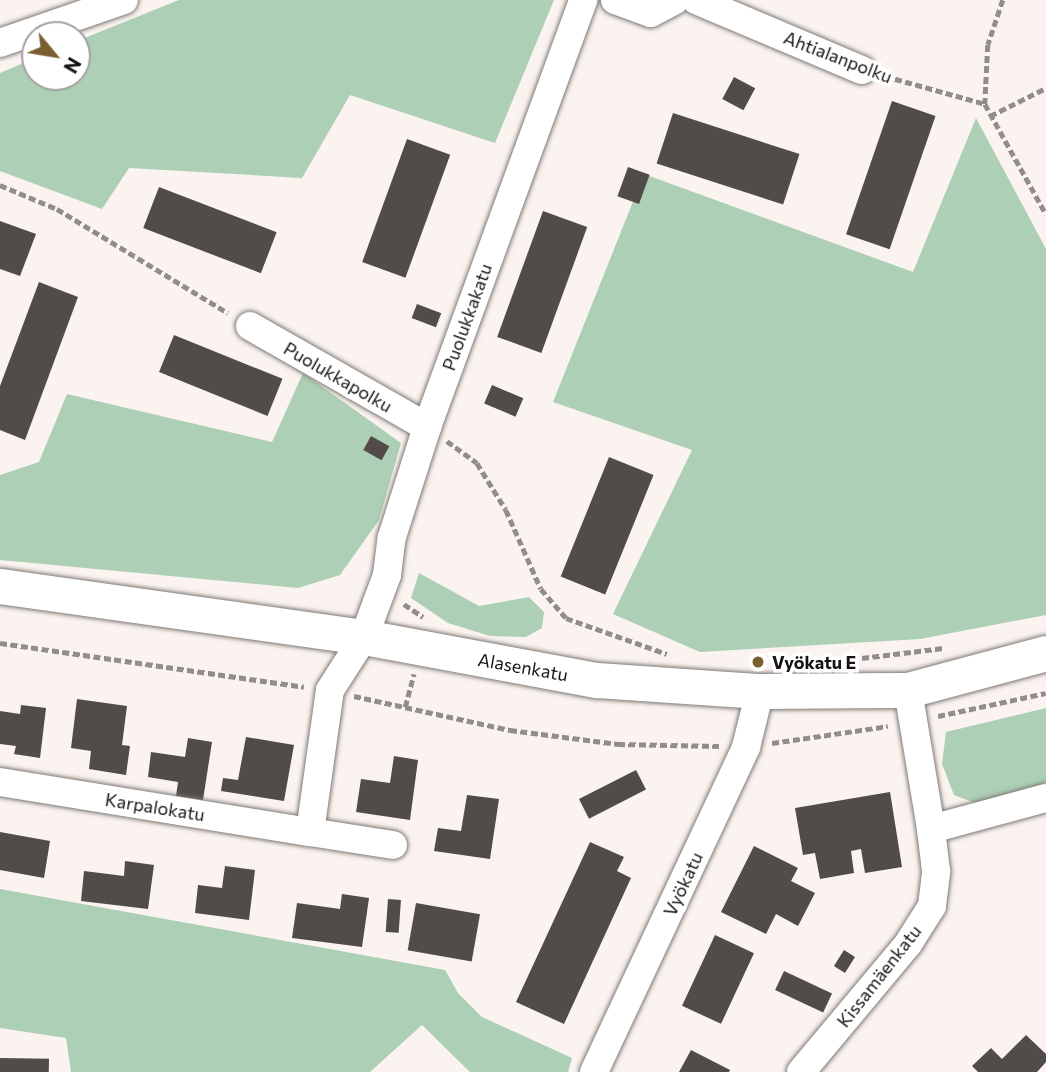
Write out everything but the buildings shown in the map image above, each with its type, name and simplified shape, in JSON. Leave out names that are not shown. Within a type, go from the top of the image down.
[{"type":"street","points":[[0,43],[124,0]]},
{"type":"street","name":"Puolukkakatu","points":[[364,637],[387,575],[392,537],[427,427],[583,0]]},
{"type":"street","points":[[615,0],[651,13],[675,0]]},
{"type":"street","name":"Ahtialanpolku","points":[[696,0],[862,70]]},
{"type":"street","name":"Puolukkapolku","points":[[250,326],[427,427]]},
{"type":"street","name":"Alasenkatu","points":[[0,586],[364,637],[597,680],[760,691],[869,692],[910,706],[1046,653]]},
{"type":"street","points":[[310,832],[330,691],[364,637]]},
{"type":"street","name":"Vyökatu","points":[[594,1072],[746,747],[760,691]]},
{"type":"street","name":"Kissamäenkatu","points":[[801,1072],[900,954],[932,906],[936,871],[910,706]]},
{"type":"street","name":"Karpalokatu","points":[[0,782],[393,845]]},
{"type":"street","points":[[931,829],[1046,798]]},
{"type":"path","points":[[1003,0],[988,45],[985,104],[1046,214]]},
{"type":"path","name":"Ahtialanpolku","points":[[862,70],[985,104]]},
{"type":"path","points":[[990,116],[1046,88]]},
{"type":"path","points":[[0,185],[57,209],[250,326]]},
{"type":"path","points":[[427,427],[477,463],[506,510],[541,589],[566,618],[670,655]]},
{"type":"path","points":[[0,643],[330,691],[510,730],[618,744],[746,747],[873,728],[910,706],[1046,693]]},
{"type":"path","points":[[849,659],[862,658],[873,728]]},
{"type":"green space","points":[[179,0],[554,0],[495,143],[350,95],[302,178],[129,168],[102,209],[0,171],[0,73],[21,64],[21,91],[91,91],[91,35]]},
{"type":"green space","points":[[976,118],[1046,249],[1046,615],[920,639],[700,652],[613,614],[692,450],[553,402],[644,174],[913,272]]},
{"type":"green space","points":[[303,373],[401,443],[379,520],[340,575],[298,588],[0,560],[0,475],[39,462],[67,394],[272,442]]},
{"type":"green space","points":[[419,573],[479,606],[529,597],[544,612],[542,628],[526,637],[490,636],[448,623],[411,598]]},
{"type":"green space","points":[[1046,708],[1046,783],[978,804],[954,795],[942,764],[946,732]]},
{"type":"green space","points":[[0,889],[445,970],[458,993],[482,1017],[572,1058],[568,1072],[470,1072],[422,1025],[370,1072],[71,1072],[66,1038],[0,1028]]},
{"type":"place","name":"Vyökatu E","points":[[758,662]]}]
